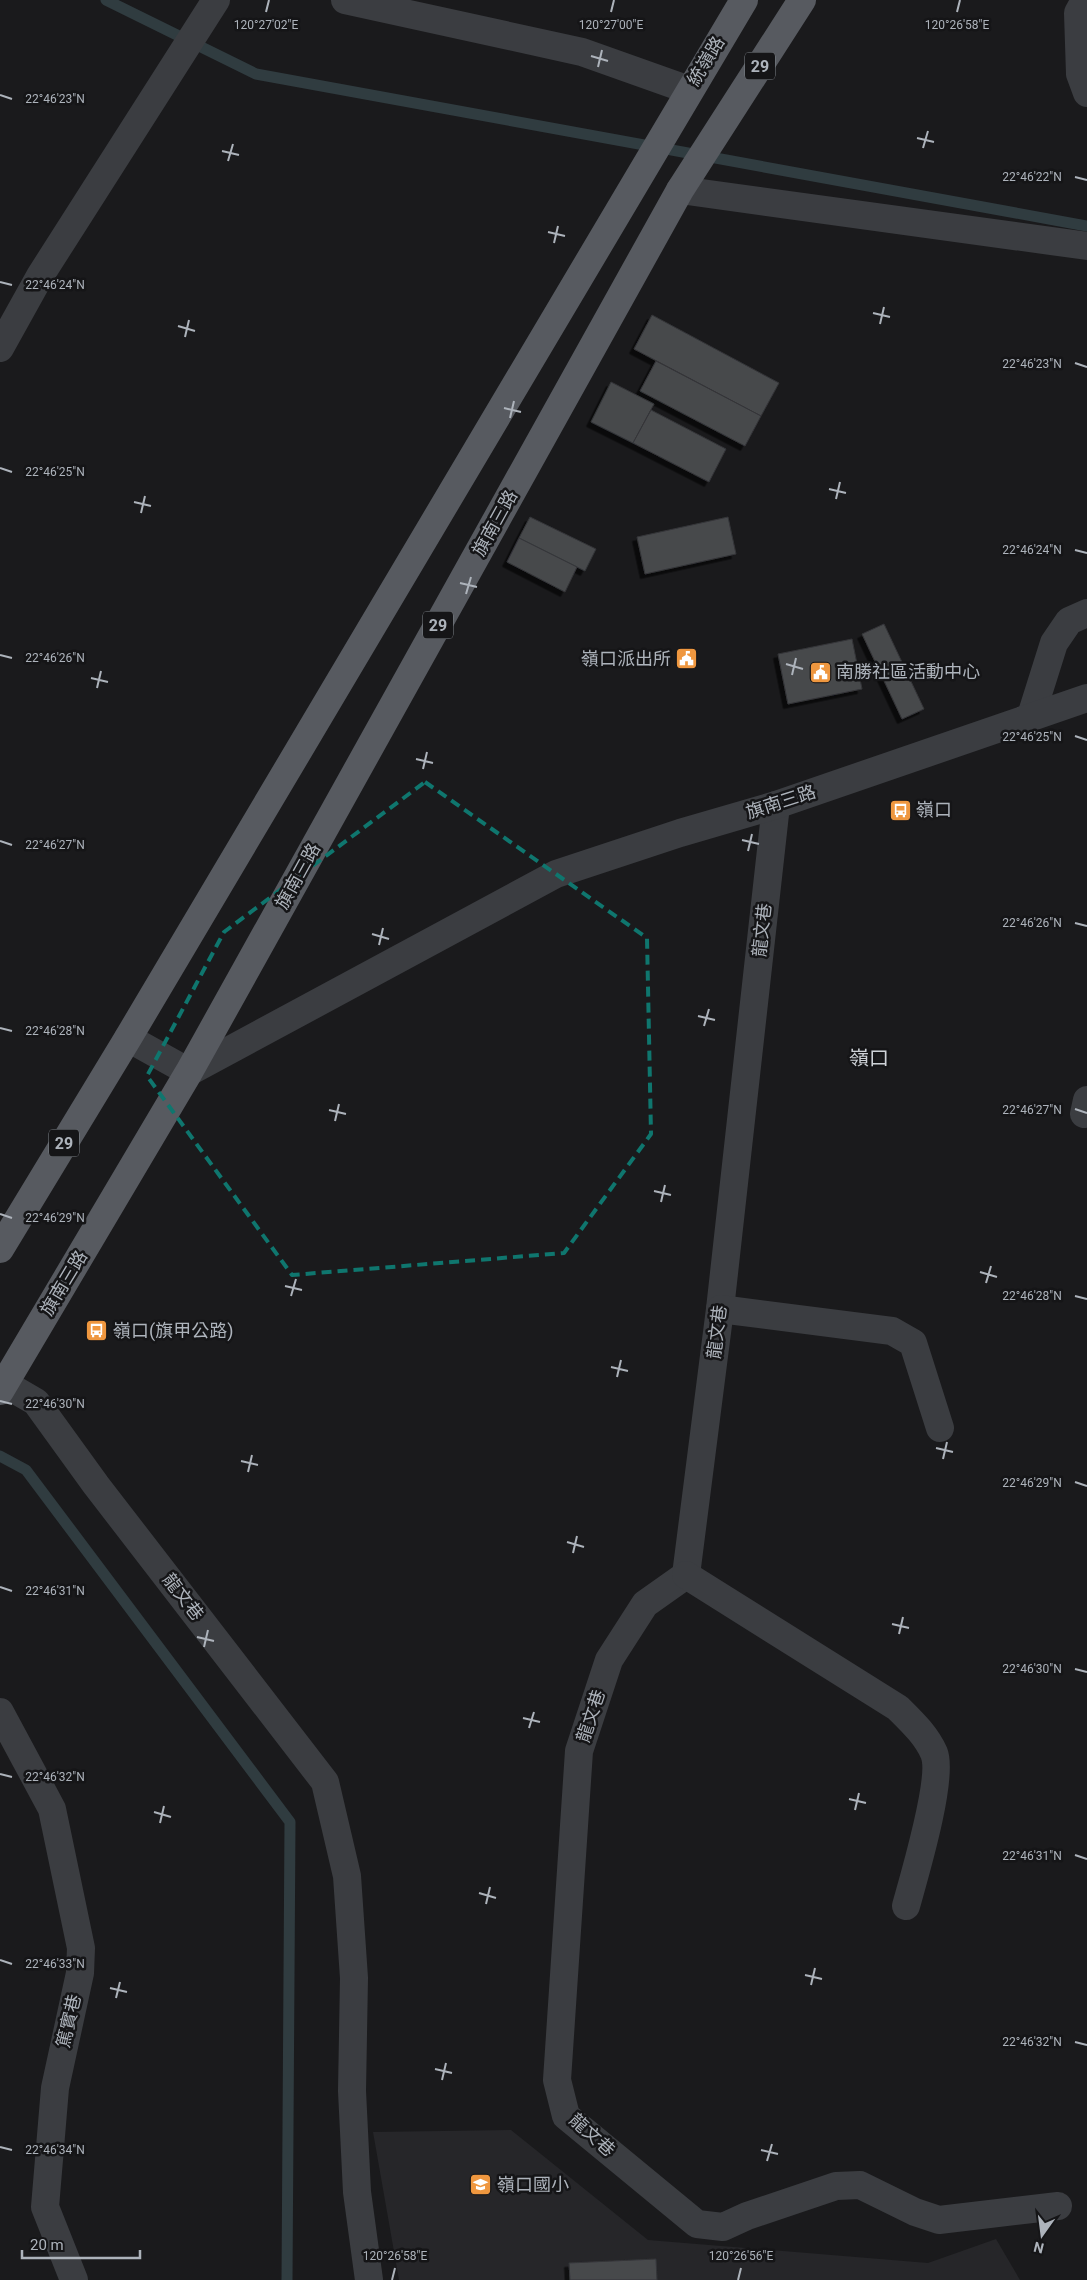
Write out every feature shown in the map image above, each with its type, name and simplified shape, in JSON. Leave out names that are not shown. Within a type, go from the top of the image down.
[{"type":"main road","name":"統嶺路","points":[[128,1038],[744,0]]},
{"type":"main road","name":"旗南三路","points":[[2,1385],[189,1072],[684,184],[802,0]]},
{"type":"main road","name":"29","points":[[0,1249],[128,1038]]},
{"type":"street","points":[[0,348],[40,276],[216,0]]},
{"type":"street","points":[[345,0],[582,52],[689,90]]},
{"type":"street","points":[[1084,0],[1078,13],[1080,74],[1087,93]]},
{"type":"street","points":[[684,184],[1087,246]]},
{"type":"street","points":[[1030,716],[1054,643],[1069,622],[1087,613]]},
{"type":"street","name":"旗南三路","points":[[189,1072],[556,874],[680,833],[776,805],[954,745],[1030,716],[1087,698]]},
{"type":"street","name":"龍文巷","points":[[776,805],[720,1309],[686,1575],[645,1604],[609,1660],[579,1751],[557,2080],[566,2116],[697,2224],[723,2227],[747,2216],[836,2186],[860,2185],[915,2212],[939,2220],[1058,2206]]},
{"type":"street","points":[[128,1038],[189,1072]]},
{"type":"street","points":[[720,1309],[892,1331],[914,1343],[940,1428]]},
{"type":"street","name":"龍文巷","points":[[2,1385],[36,1402],[96,1485],[325,1782],[347,1876],[354,1978],[352,2091],[358,2192],[369,2280]]},
{"type":"street","points":[[686,1575],[898,1708],[920,1730],[935,1755],[935,1791],[906,1906]]},
{"type":"street","name":"篤實巷","points":[[0,1712],[52,1809],[81,1948],[80,1973],[55,2088],[45,2207],[74,2280]]},
{"type":"highlighted area","points":[[425,782],[647,938],[651,1134],[564,1253],[292,1275],[147,1076],[224,932]]},
{"type":"shaded area","name":"嶺口國小","points":[[511,2130],[648,2240],[928,2263],[996,2239],[1020,2280],[399,2280],[373,2132]]},
{"type":"building","points":[[652,315],[779,383],[761,416],[634,349]]},
{"type":"building","points":[[656,361],[761,416],[745,446],[640,391]]},
{"type":"building","points":[[611,382],[654,404],[633,443],[591,422]]},
{"type":"building","points":[[651,410],[726,449],[709,482],[633,443]]},
{"type":"building","points":[[530,517],[596,549],[585,571],[519,538]]},
{"type":"building","points":[[728,517],[736,554],[645,574],[637,537]]},
{"type":"building","points":[[519,538],[577,567],[565,592],[507,562]]},
{"type":"building","points":[[884,624],[924,709],[902,719],[862,634]]},
{"type":"building","name":"南勝社區活動中心","points":[[852,639],[862,689],[788,704],[778,654]]},
{"type":"building","points":[[656,2259],[657,2280],[570,2280],[569,2263]]},
{"type":"waterway","points":[[106,0],[256,74],[1087,226]]},
{"type":"waterway","points":[[0,1456],[26,1470],[290,1822],[287,2280]]},
{"type":"place","name":"嶺口派出所","points":[[687,659]]},
{"type":"place","name":"南勝社區活動中心","points":[[820,672]]},
{"type":"place","name":"嶺口","points":[[900,810]]},
{"type":"place","name":"嶺口(旗甲公路)","points":[[97,1331]]},
{"type":"place","name":"嶺口國小","points":[[481,2185]]},
{"type":"district","name":"嶺口","points":[[869,1058]]}]
